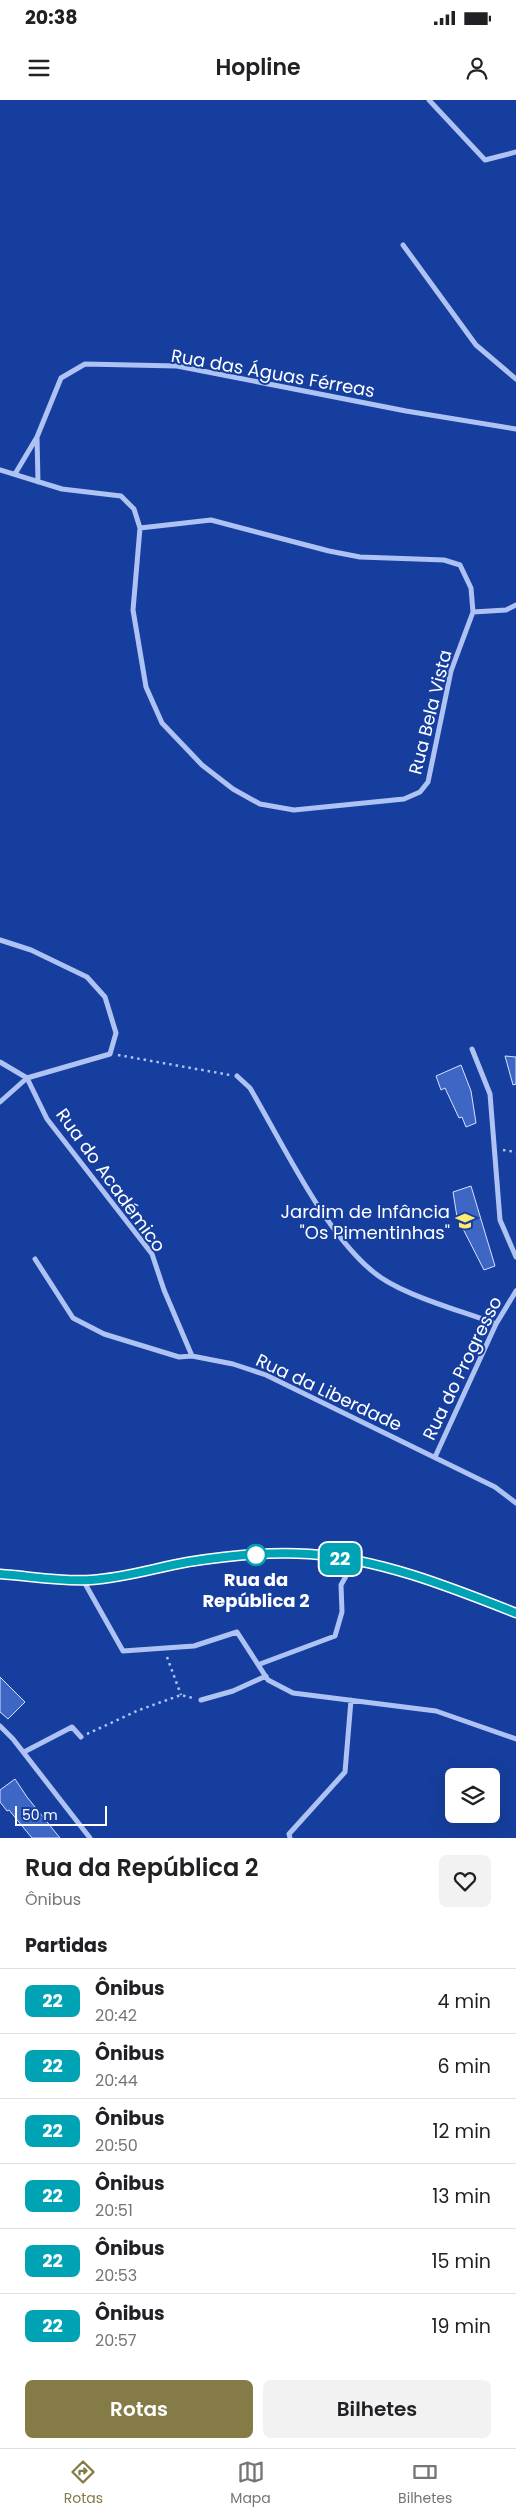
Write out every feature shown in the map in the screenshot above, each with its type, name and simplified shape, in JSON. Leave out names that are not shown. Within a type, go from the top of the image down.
[{"type":"street","points":[[429,100],[485,160],[516,152]]},
{"type":"street","points":[[403,245],[476,346],[516,379]]},
{"type":"street","name":"Rua das Águas Férreas","points":[[15,474],[37,437],[61,378],[85,364],[177,366],[406,411],[516,429]]},
{"type":"street","name":"Rua das Águas Férreas","points":[[37,437],[38,482]]},
{"type":"street","points":[[0,470],[62,489],[121,496],[134,509],[140,528],[211,520],[329,551],[360,557],[444,560],[460,565],[471,588],[473,612],[506,610],[516,605]]},
{"type":"street","name":"Rua Bela Vista","points":[[140,528],[133,610],[146,687],[162,723],[202,765],[233,789],[260,804],[294,810],[404,799],[420,792],[428,782],[451,671],[473,612]]},
{"type":"street","points":[[0,940],[31,950],[87,977],[104,997],[116,1033],[110,1054],[27,1078],[0,1102]]},
{"type":"street","points":[[472,1049],[483,1070],[490,1094],[496,1150],[497,1197],[500,1220],[516,1257]]},
{"type":"street","points":[[0,1062],[27,1078]]},
{"type":"street","points":[[237,1076],[250,1088],[321,1210],[346,1244],[372,1271],[402,1288],[496,1324]]},
{"type":"street","name":"Rua do Académico","points":[[27,1078],[47,1119],[152,1254],[164,1290],[192,1356]]},
{"type":"street","name":"Rua da Liberdade","points":[[35,1259],[73,1318],[104,1334],[179,1357],[192,1356],[233,1364],[266,1376],[494,1487],[516,1503]]},
{"type":"street","name":"Rua do Progresso","points":[[434,1457],[496,1324],[516,1291]]},
{"type":"street","points":[[0,1574],[54,1580],[83,1580],[124,1576],[189,1562],[256,1555],[309,1554],[376,1566],[461,1590],[516,1613]]},
{"type":"street","points":[[260,1664],[335,1636],[342,1612],[341,1585],[354,1562]]},
{"type":"street","points":[[83,1580],[123,1651],[194,1646],[237,1632],[260,1664],[268,1680],[293,1693],[436,1711],[516,1739]]},
{"type":"street","points":[[201,1700],[233,1691],[266,1676]]},
{"type":"street","points":[[290,1838],[289,1834],[345,1772],[351,1700]]},
{"type":"street","points":[[0,1726],[24,1752],[90,1838]]},
{"type":"street","points":[[24,1752],[72,1727],[81,1737]]},
{"type":"path","points":[[110,1054],[237,1076]]},
{"type":"path","points":[[496,1150],[516,1152]]},
{"type":"path","points":[[164,1648],[181,1695]]},
{"type":"path","points":[[81,1737],[130,1713],[181,1695],[201,1700]]},
{"type":"building","points":[[505,1056],[516,1057],[516,1084],[513,1085]]},
{"type":"building","points":[[461,1065],[471,1091],[476,1123],[466,1127],[462,1117],[459,1118],[445,1088],[441,1090],[436,1076]]},
{"type":"building","points":[[471,1186],[495,1266],[484,1270],[457,1217],[453,1192]]},
{"type":"building","points":[[0,1677],[25,1702],[8,1719],[0,1712]]},
{"type":"building","points":[[15,1779],[60,1838],[32,1838],[0,1802],[0,1790]]},
{"type":"bus line","name":"22","points":[[0,1574],[54,1580],[91,1580],[124,1576],[189,1562],[256,1555],[309,1554],[376,1566],[461,1590],[516,1613]]},
{"type":"place","name":"Jardim de Infância \"Os Pimentinhas\"","points":[[465,1221]]},
{"type":"place","name":"Rua da República 2","points":[[256,1555]]}]
